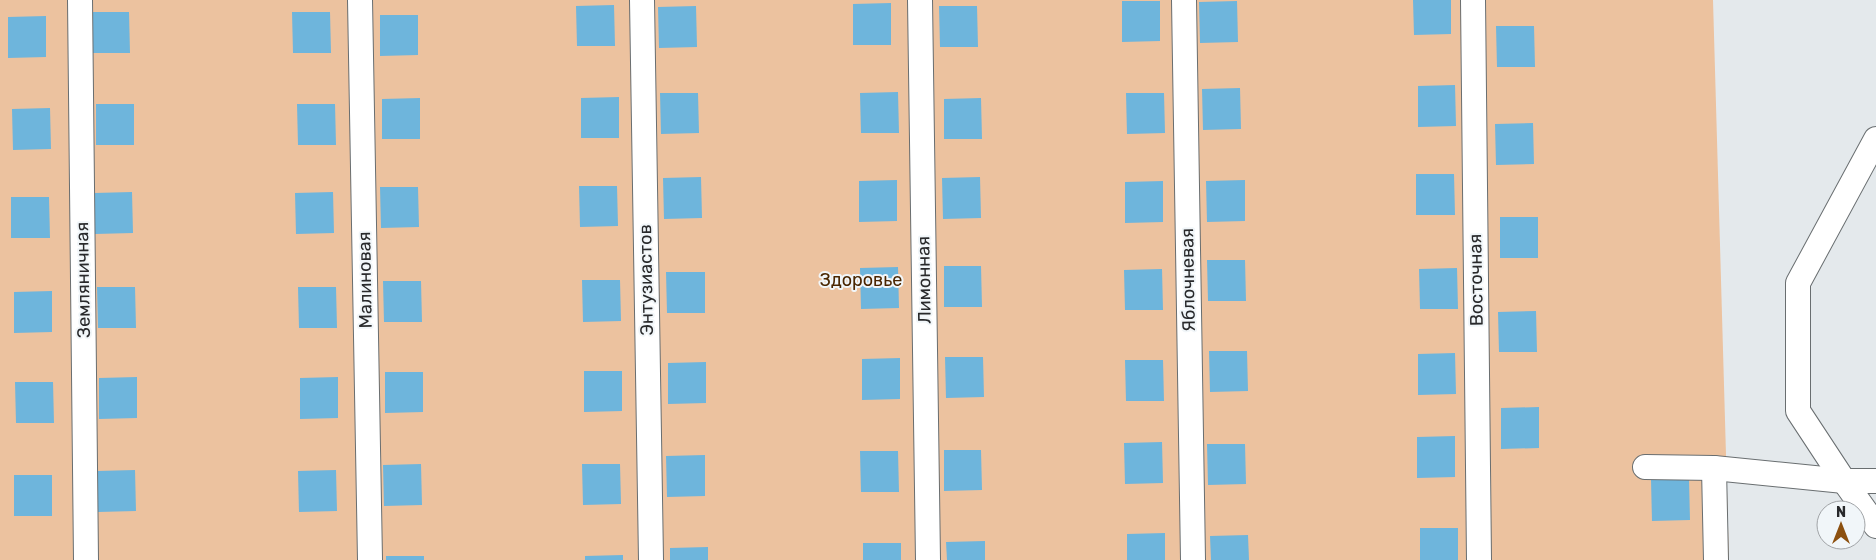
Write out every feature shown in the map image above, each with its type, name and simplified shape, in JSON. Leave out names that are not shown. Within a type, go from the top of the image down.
[{"type":"street","name":"Земляничная","points":[[80,0],[86,560]]},
{"type":"street","name":"Малиновая","points":[[360,0],[370,560]]},
{"type":"street","name":"Энтузиастов","points":[[642,0],[651,560]]},
{"type":"street","name":"Лимонная","points":[[920,0],[928,560]]},
{"type":"street","name":"Яблочневая","points":[[1184,0],[1193,560]]},
{"type":"street","name":"Восточная","points":[[1473,0],[1479,560]]},
{"type":"street","points":[[1876,139],[1798,283],[1798,410],[1876,526]]},
{"type":"street","points":[[1645,467],[1714,468],[1844,481],[1876,481]]},
{"type":"street","points":[[1714,468],[1716,560]]},
{"type":"green space","name":"Здоровье","points":[[0,0],[1713,0],[1729,560],[0,560]]},
{"type":"building","points":[[1413,0],[1451,0],[1451,34],[1414,35]]},
{"type":"building","points":[[1122,1],[1160,1],[1160,41],[1122,42]]},
{"type":"building","points":[[1237,1],[1238,42],[1200,43],[1199,2]]},
{"type":"building","points":[[891,3],[891,45],[853,45],[853,4]]},
{"type":"building","points":[[614,5],[615,46],[577,46],[576,6]]},
{"type":"building","points":[[696,6],[697,47],[659,48],[658,7]]},
{"type":"building","points":[[939,6],[977,6],[978,47],[940,47]]},
{"type":"building","points":[[91,12],[129,12],[130,53],[92,53]]},
{"type":"building","points":[[292,12],[330,12],[331,53],[293,53]]},
{"type":"building","points":[[380,15],[418,15],[418,55],[380,56]]},
{"type":"building","points":[[46,16],[46,57],[8,58],[8,17]]},
{"type":"building","points":[[1496,26],[1534,26],[1535,67],[1497,67]]},
{"type":"building","points":[[1455,85],[1456,126],[1418,127],[1418,86]]},
{"type":"building","points":[[1240,88],[1241,129],[1203,130],[1202,89]]},
{"type":"building","points":[[898,92],[899,133],[861,133],[860,93]]},
{"type":"building","points":[[660,93],[698,93],[699,133],[661,134]]},
{"type":"building","points":[[1126,93],[1164,93],[1165,133],[1127,134]]},
{"type":"building","points":[[619,97],[619,138],[581,138],[581,98]]},
{"type":"building","points":[[420,98],[420,139],[382,139],[382,99]]},
{"type":"building","points":[[981,98],[982,139],[944,139],[944,99]]},
{"type":"building","points":[[96,104],[134,104],[134,145],[96,145]]},
{"type":"building","points":[[297,104],[335,104],[336,145],[298,145]]},
{"type":"building","points":[[50,108],[51,149],[13,150],[12,109]]},
{"type":"building","points":[[1533,123],[1534,164],[1496,165],[1495,124]]},
{"type":"building","points":[[1416,174],[1454,174],[1455,215],[1416,215]]},
{"type":"building","points":[[701,177],[702,218],[664,219],[663,178]]},
{"type":"building","points":[[980,177],[981,218],[943,219],[942,178]]},
{"type":"building","points":[[897,180],[897,221],[859,222],[859,181]]},
{"type":"building","points":[[1245,180],[1245,221],[1207,222],[1206,181]]},
{"type":"building","points":[[1163,181],[1163,222],[1125,223],[1125,182]]},
{"type":"building","points":[[579,186],[617,186],[618,226],[580,227]]},
{"type":"building","points":[[380,187],[418,187],[419,227],[381,228]]},
{"type":"building","points":[[132,192],[133,233],[95,234],[94,193]]},
{"type":"building","points":[[333,192],[334,233],[296,234],[295,193]]},
{"type":"building","points":[[11,197],[49,197],[50,238],[11,238]]},
{"type":"building","points":[[1500,217],[1538,217],[1538,258],[1500,258]]},
{"type":"building","points":[[1207,260],[1245,260],[1246,301],[1208,301]]},
{"type":"building","points":[[944,266],[981,266],[982,307],[944,307]]},
{"type":"building","points":[[898,267],[899,308],[861,309],[860,268]]},
{"type":"building","points":[[1457,268],[1458,309],[1420,309],[1419,269]]},
{"type":"building","points":[[1162,269],[1163,310],[1125,310],[1124,270]]},
{"type":"building","points":[[666,272],[705,272],[705,313],[667,313]]},
{"type":"building","points":[[582,280],[620,280],[621,321],[583,322]]},
{"type":"building","points":[[383,281],[421,281],[422,322],[384,322]]},
{"type":"building","points":[[97,287],[135,287],[136,328],[98,328]]},
{"type":"building","points":[[298,287],[336,287],[337,328],[299,328]]},
{"type":"building","points":[[52,291],[52,332],[14,333],[14,292]]},
{"type":"building","points":[[1536,311],[1537,352],[1499,352],[1498,312]]},
{"type":"building","points":[[1209,351],[1247,351],[1248,391],[1210,392]]},
{"type":"building","points":[[1455,353],[1456,394],[1418,395],[1418,354]]},
{"type":"building","points":[[945,357],[983,357],[984,397],[946,398]]},
{"type":"building","points":[[900,358],[900,399],[862,400],[862,359]]},
{"type":"building","points":[[1125,360],[1163,360],[1164,401],[1126,401]]},
{"type":"building","points":[[706,362],[706,403],[668,404],[668,363]]},
{"type":"building","points":[[584,371],[622,371],[622,411],[584,412]]},
{"type":"building","points":[[385,372],[423,372],[423,412],[385,413]]},
{"type":"building","points":[[137,377],[137,418],[99,419],[99,378]]},
{"type":"building","points":[[338,377],[338,418],[300,419],[300,378]]},
{"type":"building","points":[[15,382],[53,382],[54,423],[16,423]]},
{"type":"building","points":[[1539,407],[1539,448],[1501,449],[1501,408]]},
{"type":"building","points":[[1455,436],[1455,477],[1417,478],[1417,437]]},
{"type":"building","points":[[1162,442],[1163,483],[1125,484],[1124,443]]},
{"type":"building","points":[[1207,444],[1245,444],[1246,484],[1208,485]]},
{"type":"building","points":[[944,450],[981,450],[982,490],[944,491]]},
{"type":"building","points":[[860,451],[898,451],[899,492],[861,492]]},
{"type":"building","points":[[705,455],[705,496],[667,497],[666,456]]},
{"type":"building","points":[[421,464],[422,505],[384,506],[383,465]]},
{"type":"building","points":[[582,464],[620,464],[621,504],[583,505]]},
{"type":"building","points":[[135,470],[136,511],[98,512],[97,471]]},
{"type":"building","points":[[336,470],[337,511],[299,512],[298,471]]},
{"type":"building","points":[[14,475],[52,475],[52,516],[14,516]]},
{"type":"building","points":[[1689,479],[1690,520],[1652,521],[1651,480]]},
{"type":"building","points":[[1420,528],[1458,528],[1458,560],[1420,560]]},
{"type":"building","points":[[1165,533],[1165,560],[1127,560],[1127,534]]},
{"type":"building","points":[[1248,535],[1249,560],[1211,560],[1210,536]]},
{"type":"building","points":[[985,541],[985,560],[947,560],[946,542]]},
{"type":"building","points":[[863,543],[901,543],[901,560],[863,560]]},
{"type":"building","points":[[708,547],[708,560],[670,560],[670,548]]},
{"type":"building","points":[[623,555],[623,560],[585,560],[585,556]]},
{"type":"building","points":[[386,556],[424,556],[424,560],[386,560]]}]
